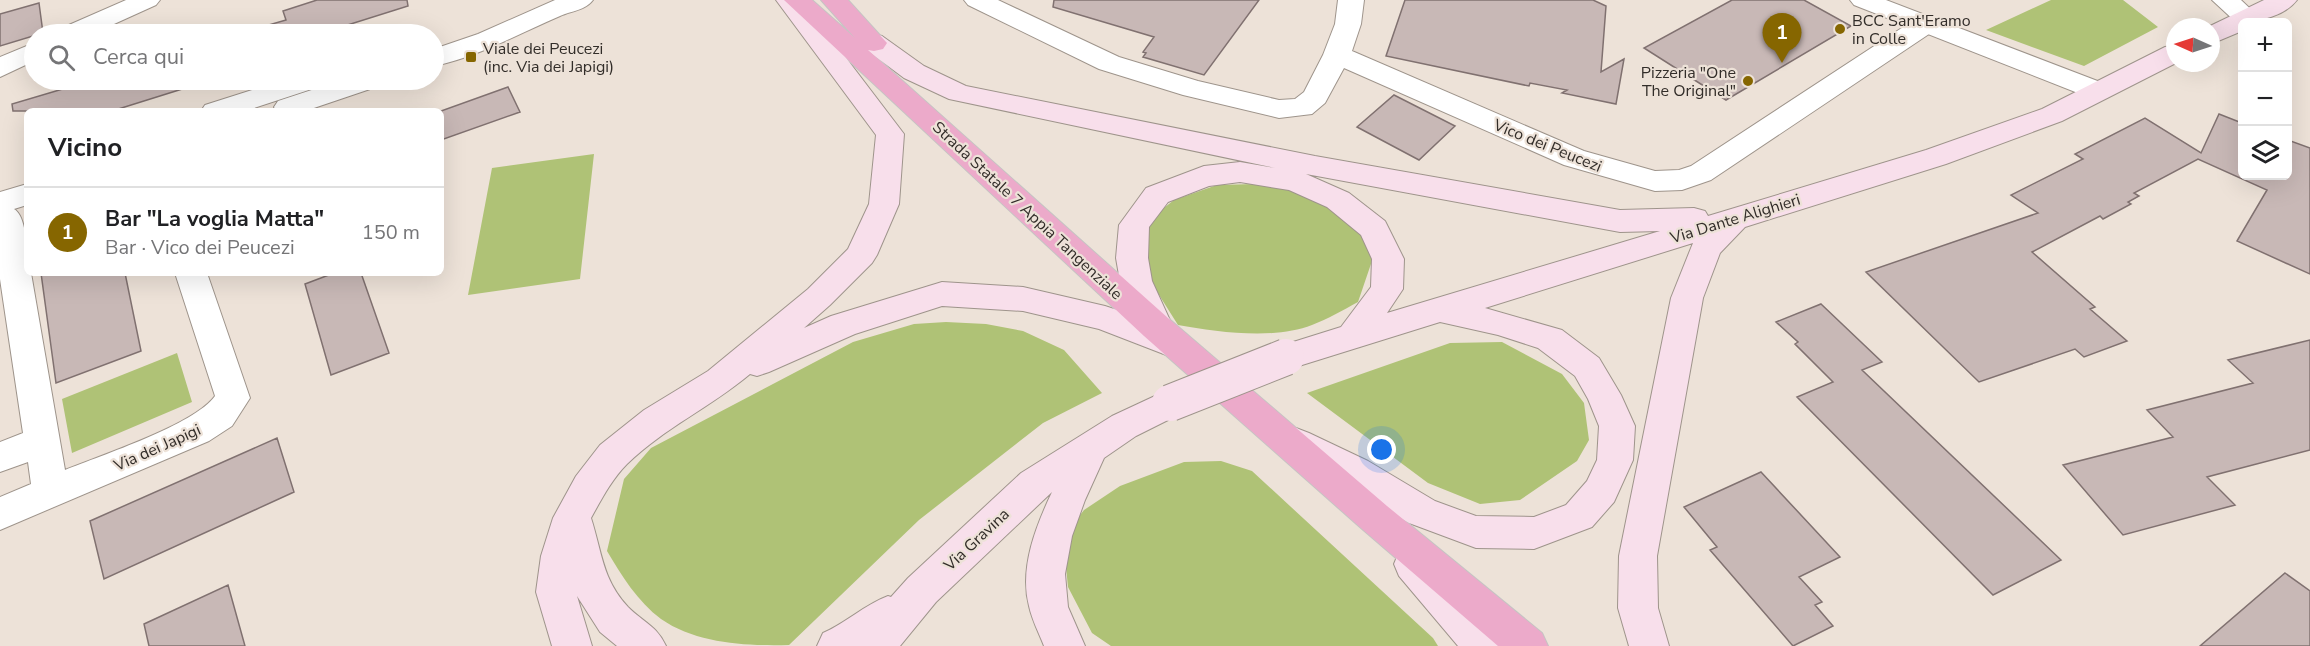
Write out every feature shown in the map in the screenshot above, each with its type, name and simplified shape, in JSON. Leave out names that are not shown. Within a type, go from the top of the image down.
[{"type":"highway","name":"Strada Statale 7 Appia Tangenziale","points":[[797,0],[1167,337],[1374,516]]},
{"type":"highway","name":"Strada Statale 7 Appia Tangenziale","points":[[834,0],[873,42],[900,92]]},
{"type":"highway","points":[[1374,516],[1528,646]]},
{"type":"main road","points":[[720,380],[819,297],[861,255],[884,204],[890,134],[789,0]]},
{"type":"main road","points":[[2247,18],[2284,0]]},
{"type":"main road","points":[[2220,32],[2238,22]]},
{"type":"main road","points":[[873,42],[914,72],[959,93],[1315,166],[1620,221],[1735,218]]},
{"type":"main road","name":"Via Dante Alighieri","points":[[1170,403],[1286,357],[1936,157],[2052,115],[2166,58]]},
{"type":"main road","points":[[1167,337],[1136,281],[1132,258],[1134,225],[1157,195],[1204,176],[1240,172],[1295,181],[1338,200],[1374,229],[1388,259],[1387,289],[1352,337]]},
{"type":"main road","points":[[1649,646],[1638,608],[1638,556],[1687,298],[1706,248],[1735,218]]},
{"type":"main road","points":[[572,646],[556,592],[560,556],[572,518],[589,487],[613,455],[656,420],[720,380],[843,325],[942,294],[1023,299],[1105,318],[1167,337]]},
{"type":"main road","points":[[1286,438],[1355,472],[1422,512],[1476,532],[1534,533],[1579,516],[1601,491],[1615,460],[1617,426],[1604,395],[1587,367],[1550,339],[1498,323],[1438,310]]},
{"type":"main road","name":"Via Gravina","points":[[875,646],[922,590],[1034,484],[1124,426],[1170,403]]},
{"type":"main road","points":[[1065,646],[1054,622],[1046,595],[1048,561],[1054,530],[1090,448]]},
{"type":"main road","points":[[1374,516],[1483,646]]},
{"type":"main road","points":[[572,518],[586,577],[614,619],[646,646]]},
{"type":"main road","points":[[837,646],[851,640],[922,590]]},
{"type":"street","points":[[93,24],[147,0]]},
{"type":"street","points":[[444,55],[487,40],[552,10],[580,0]]},
{"type":"street","points":[[977,0],[1109,63],[1193,89],[1279,109],[1302,108],[1315,97],[1337,55],[1348,24],[1351,0]]},
{"type":"street","points":[[1863,0],[2098,91]]},
{"type":"street","points":[[2225,0],[2247,18]]},
{"type":"street","points":[[444,36],[478,24],[552,10]]},
{"type":"street","name":"Vico dei Peucezi","points":[[1337,55],[1574,158],[1655,181],[1682,180],[1701,173],[1926,24]]},
{"type":"street","points":[[0,68],[24,56]]},
{"type":"street","points":[[224,108],[280,90]]},
{"type":"street","points":[[284,108],[339,90]]},
{"type":"street","points":[[0,182],[24,174]]},
{"type":"street","points":[[11,205],[51,493]]},
{"type":"street","name":"Via dei Japigi","points":[[0,514],[196,431],[220,416],[233,398],[192,276]]},
{"type":"street","points":[[0,457],[42,441]]},
{"type":"green space","points":[[2051,0],[2123,0],[2158,27],[2084,66],[1986,30]]},
{"type":"green space","points":[[594,154],[580,279],[468,295],[492,168]]},
{"type":"green space","points":[[1256,184],[1306,193],[1354,220],[1373,258],[1358,302],[1330,317],[1297,330],[1245,333],[1178,325],[1149,279],[1145,223],[1174,200],[1217,185]]},
{"type":"green space","points":[[946,322],[986,324],[1023,331],[1064,350],[1102,393],[1043,423],[919,520],[789,645],[740,644],[690,634],[661,619],[645,605],[624,579],[607,551],[624,479],[651,448],[853,342],[914,324]]},
{"type":"green space","points":[[1502,342],[1562,374],[1584,403],[1589,440],[1577,461],[1520,500],[1480,504],[1428,483],[1307,393],[1450,343]]},
{"type":"green space","points":[[177,353],[192,402],[72,453],[62,399]]},
{"type":"green space","points":[[1221,461],[1252,471],[1433,638],[1438,646],[1111,646],[1092,633],[1068,587],[1063,537],[1084,510],[1120,486],[1184,462]]},
{"type":"building","points":[[317,0],[407,0],[408,6],[351,24],[272,24],[286,20],[283,11]]},
{"type":"building","points":[[1054,0],[1259,0],[1204,75],[1143,57],[1146,53],[1143,52],[1154,37],[1053,7]]},
{"type":"building","points":[[1405,0],[1593,0],[1606,6],[1601,72],[1624,59],[1616,104],[1562,93],[1567,90],[1530,83],[1529,86],[1386,56]]},
{"type":"building","points":[[1732,0],[1804,0],[1851,26],[1726,100],[1644,48]]},
{"type":"building","points":[[39,3],[42,24],[24,24],[24,39],[0,46],[0,14]]},
{"type":"building","points":[[508,87],[520,112],[444,139],[444,110]]},
{"type":"building","points":[[59,90],[179,90],[122,108],[24,108],[24,111],[13,111],[12,104]]},
{"type":"building","points":[[1394,95],[1455,126],[1419,160],[1357,127]]},
{"type":"building","points":[[2219,114],[2238,121],[2238,177],[2198,159],[2134,193],[2139,196],[2128,202],[2131,204],[2103,219],[2100,216],[2032,252],[2095,307],[2090,309],[2127,341],[2084,357],[2075,349],[1979,382],[1866,272],[2038,213],[2011,195],[2083,159],[2075,154],[2145,118],[2201,153]]},
{"type":"building","points":[[2292,141],[2310,148],[2310,274],[2237,241],[2267,190],[2245,180],[2292,180]]},
{"type":"building","points":[[41,276],[126,276],[141,351],[56,383]]},
{"type":"building","points":[[326,276],[362,276],[389,353],[331,375],[305,284]]},
{"type":"building","points":[[1821,304],[1882,362],[1862,370],[2061,560],[1993,595],[1797,397],[1833,382],[1795,344],[1798,342],[1776,322]]},
{"type":"building","points":[[2310,340],[2310,450],[2207,477],[2235,505],[2123,535],[2063,465],[2173,437],[2147,410],[2253,383],[2228,360]]},
{"type":"building","points":[[277,438],[294,492],[104,579],[90,521]]},
{"type":"building","points":[[1761,472],[1840,557],[1799,577],[1822,602],[1815,605],[1833,626],[1793,646],[1710,550],[1717,547],[1684,507]]},
{"type":"building","points":[[2285,573],[2310,591],[2310,646],[2200,646]]},
{"type":"building","points":[[228,585],[245,646],[149,646],[144,624]]},
{"type":"place","name":"BCC Sant'Eramo in Colle","points":[[1840,29]]},
{"type":"place","name":"Viale dei Peucezi (inc. Via dei Japigi)","points":[[471,57]]},
{"type":"place","name":"Bar \"La voglia Matta\"","points":[[1782,63]]},
{"type":"place","name":"Pizzeria \"One The Original\"","points":[[1748,81]]}]
